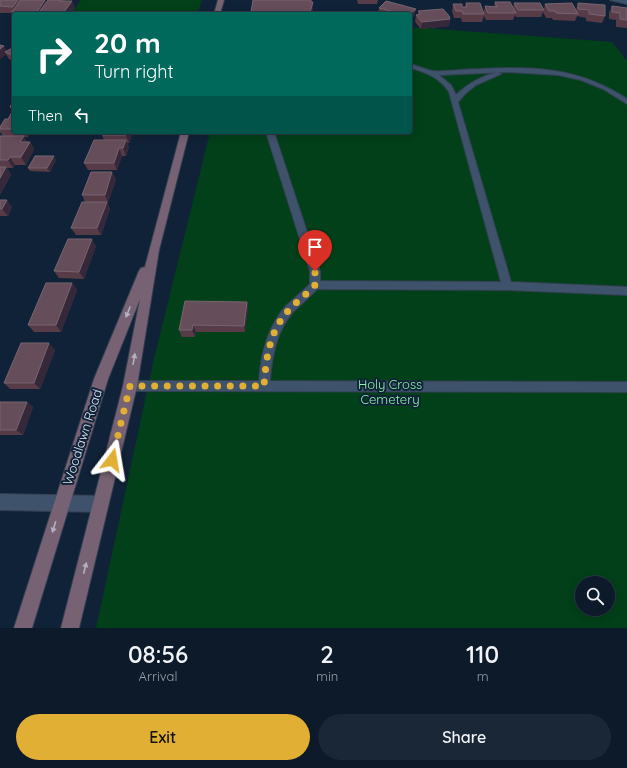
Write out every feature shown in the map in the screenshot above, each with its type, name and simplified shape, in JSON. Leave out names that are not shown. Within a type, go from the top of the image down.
[{"type":"main road","points":[[217,12],[220,0]]},
{"type":"main road","name":"Woodlawn Road","points":[[70,628],[130,386],[154,250],[184,134]]},
{"type":"main road","name":"Woodlawn Road","points":[[23,628],[101,379],[154,250]]},
{"type":"street","points":[[613,0],[627,2]]},
{"type":"street","points":[[0,502],[101,504]]},
{"type":"lane","points":[[412,67],[431,73],[446,84],[452,92],[508,286]]},
{"type":"lane","points":[[431,73],[520,70],[547,71],[575,76],[608,90],[627,102]]},
{"type":"lane","points":[[455,102],[462,93],[477,82],[496,74],[520,70]]},
{"type":"lane","points":[[264,386],[267,351],[276,329],[288,312],[315,285],[315,271],[312,259],[271,134]]},
{"type":"lane","points":[[315,285],[508,286],[627,291]]},
{"type":"lane","points":[[130,386],[627,387]]},
{"type":"green space","points":[[81,0],[202,0],[198,12],[72,12]]},
{"type":"green space","name":"Holy Cross Cemetery","points":[[412,27],[612,42],[627,61],[627,628],[96,628],[153,363],[210,134],[412,134]]},
{"type":"building","points":[[0,0],[18,0],[13,7],[0,6]]},
{"type":"building","points":[[20,0],[45,0],[37,12],[12,12]]},
{"type":"building","points":[[48,0],[72,1],[64,12],[39,12]]},
{"type":"building","points":[[253,0],[311,0],[311,2],[313,2],[310,12],[251,12]]},
{"type":"building","points":[[386,1],[416,9],[412,12],[394,12],[379,8]]},
{"type":"building","points":[[495,2],[510,2],[516,13],[488,13],[485,6],[497,7]]},
{"type":"building","points":[[466,3],[480,3],[484,14],[463,14],[462,11],[456,11],[453,4],[462,4],[462,7],[467,7]]},
{"type":"building","points":[[514,3],[540,3],[544,10],[518,10]]},
{"type":"building","points":[[572,3],[578,14],[556,13],[555,11],[549,11],[545,4]]},
{"type":"building","points":[[578,3],[605,5],[605,16],[589,14],[589,10],[578,9]]},
{"type":"building","points":[[612,6],[627,8],[627,20],[620,19],[620,13],[612,12]]},
{"type":"building","points":[[443,9],[450,19],[422,22],[416,15],[421,14],[418,11]]},
{"type":"building","points":[[12,48],[12,55],[5,52]]},
{"type":"building","points":[[12,112],[12,129],[0,129],[5,119],[8,119]]},
{"type":"building","points":[[102,134],[126,134],[126,135]]},
{"type":"building","points":[[0,136],[24,136],[20,142],[30,142],[21,157],[10,157],[8,160],[0,160]]},
{"type":"building","points":[[94,140],[126,140],[123,148],[119,148],[114,163],[84,163]]},
{"type":"building","points":[[35,156],[54,156],[47,168],[28,168]]},
{"type":"building","points":[[0,167],[6,167],[0,178]]},
{"type":"building","points":[[91,172],[112,172],[105,195],[82,195]]},
{"type":"building","points":[[0,200],[7,200],[2,209],[0,209]]},
{"type":"building","points":[[82,202],[107,202],[97,228],[71,228]]},
{"type":"building","points":[[68,239],[92,239],[79,272],[54,271]]},
{"type":"building","points":[[46,283],[72,283],[56,325],[28,325]]},
{"type":"building","points":[[185,301],[247,302],[244,326],[193,325],[192,330],[179,330]]},
{"type":"building","points":[[21,343],[49,343],[34,383],[4,383]]},
{"type":"building","points":[[0,402],[27,402],[16,430],[0,430]]},
{"type":"route","points":[[112,460],[130,386],[264,386],[267,351],[276,329],[288,312],[315,285],[315,271]]}]
